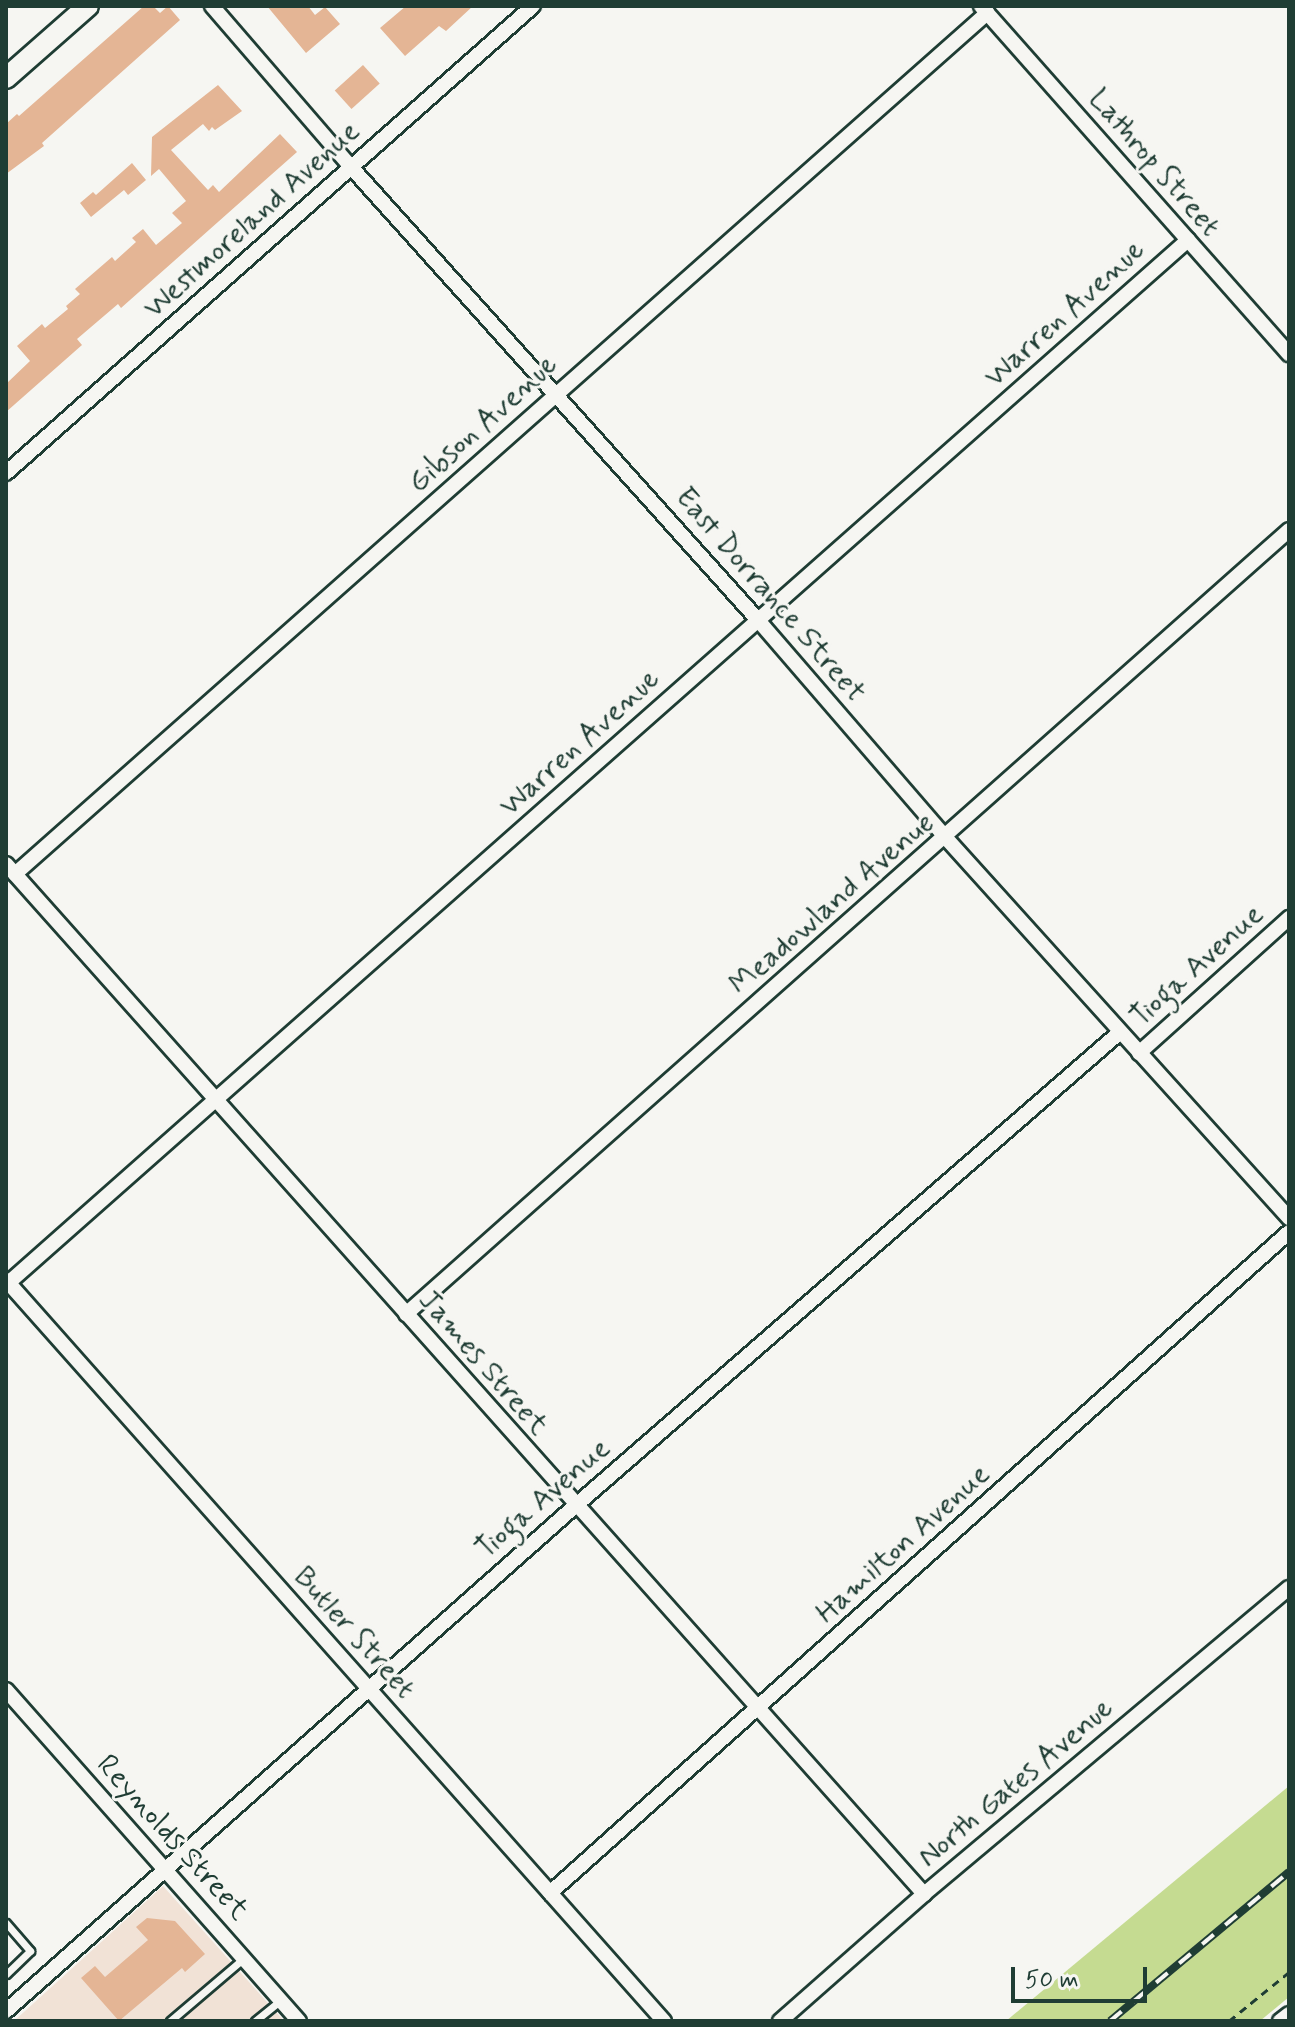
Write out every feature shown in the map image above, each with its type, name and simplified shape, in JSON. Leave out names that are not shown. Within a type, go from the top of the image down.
[{"type":"main road","points":[[6,78],[88,6]]},
{"type":"street","name":"East Dorrance Street","points":[[212,6],[351,167],[758,620],[946,838],[1289,1218]]},
{"type":"street","name":"Westmoreland Avenue","points":[[6,473],[533,6]]},
{"type":"street","name":"Lathrop Street","points":[[984,9],[1289,354]]},
{"type":"street","name":"Gibson Avenue","points":[[10,869],[557,393],[984,9]]},
{"type":"street","name":"Warren Avenue","points":[[7,1282],[1188,240]]},
{"type":"street","name":"Meadowland Avenue","points":[[406,1314],[946,838],[1289,530]]},
{"type":"street","name":"James Street","points":[[10,869],[924,1894]]},
{"type":"street","name":"Tioga Avenue","points":[[1139,1053],[1289,918]]},
{"type":"street","name":"Tioga Avenue","points":[[6,2011],[575,1506],[1120,1032]]},
{"type":"street","name":"Hamilton Avenue","points":[[550,1893],[1289,1232]]},
{"type":"street","name":"Butler Street","points":[[7,1282],[664,2021]]},
{"type":"street","name":"North Gates Avenue","points":[[780,2021],[924,1894],[1289,1588]]},
{"type":"street","name":"Reynolds Street","points":[[6,1690],[299,2021]]},
{"type":"street","points":[[1280,2021],[1289,2014]]},
{"type":"lane","points":[[6,1923],[30,1951],[6,1974]]},
{"type":"lane","points":[[170,2021],[244,1958]]},
{"type":"lane","points":[[255,2021],[281,2000]]},
{"type":"path","points":[[1229,2021],[1289,1972]]},
{"type":"shaded area","points":[[163,1886],[284,2021],[14,2021]]},
{"type":"green space","points":[[1289,1786],[1289,1997],[1260,2021],[1006,2021]]},
{"type":"building","points":[[144,6],[153,6],[160,13],[168,6],[180,20],[42,143],[44,146],[6,174],[6,124]]},
{"type":"building","points":[[267,6],[308,6],[315,15],[325,7],[340,24],[306,53]]},
{"type":"building","points":[[406,6],[473,6],[446,31],[439,26],[405,56],[380,28]]},
{"type":"building","points":[[363,65],[380,84],[351,109],[335,90]]},
{"type":"building","points":[[218,85],[242,111],[215,130],[212,127],[209,131],[203,124],[171,150],[208,190],[213,185],[219,192],[280,134],[297,152],[121,308],[118,304],[77,339],[82,345],[6,412],[6,384],[30,361],[17,346],[42,324],[45,328],[68,309],[66,306],[80,294],[75,289],[112,257],[115,261],[136,242],[132,238],[143,229],[156,245],[182,223],[172,213],[186,201],[159,169],[151,176],[152,137]]},
{"type":"building","points":[[132,163],[146,180],[128,195],[124,190],[91,217],[80,203],[93,192],[96,195]]},
{"type":"building","points":[[147,1918],[175,1921],[205,1954],[185,1972],[182,1968],[119,2021],[81,1978],[95,1966],[105,1977],[148,1940],[136,1927]]},
{"type":"railway","points":[[1110,2021],[1289,1872]]}]
